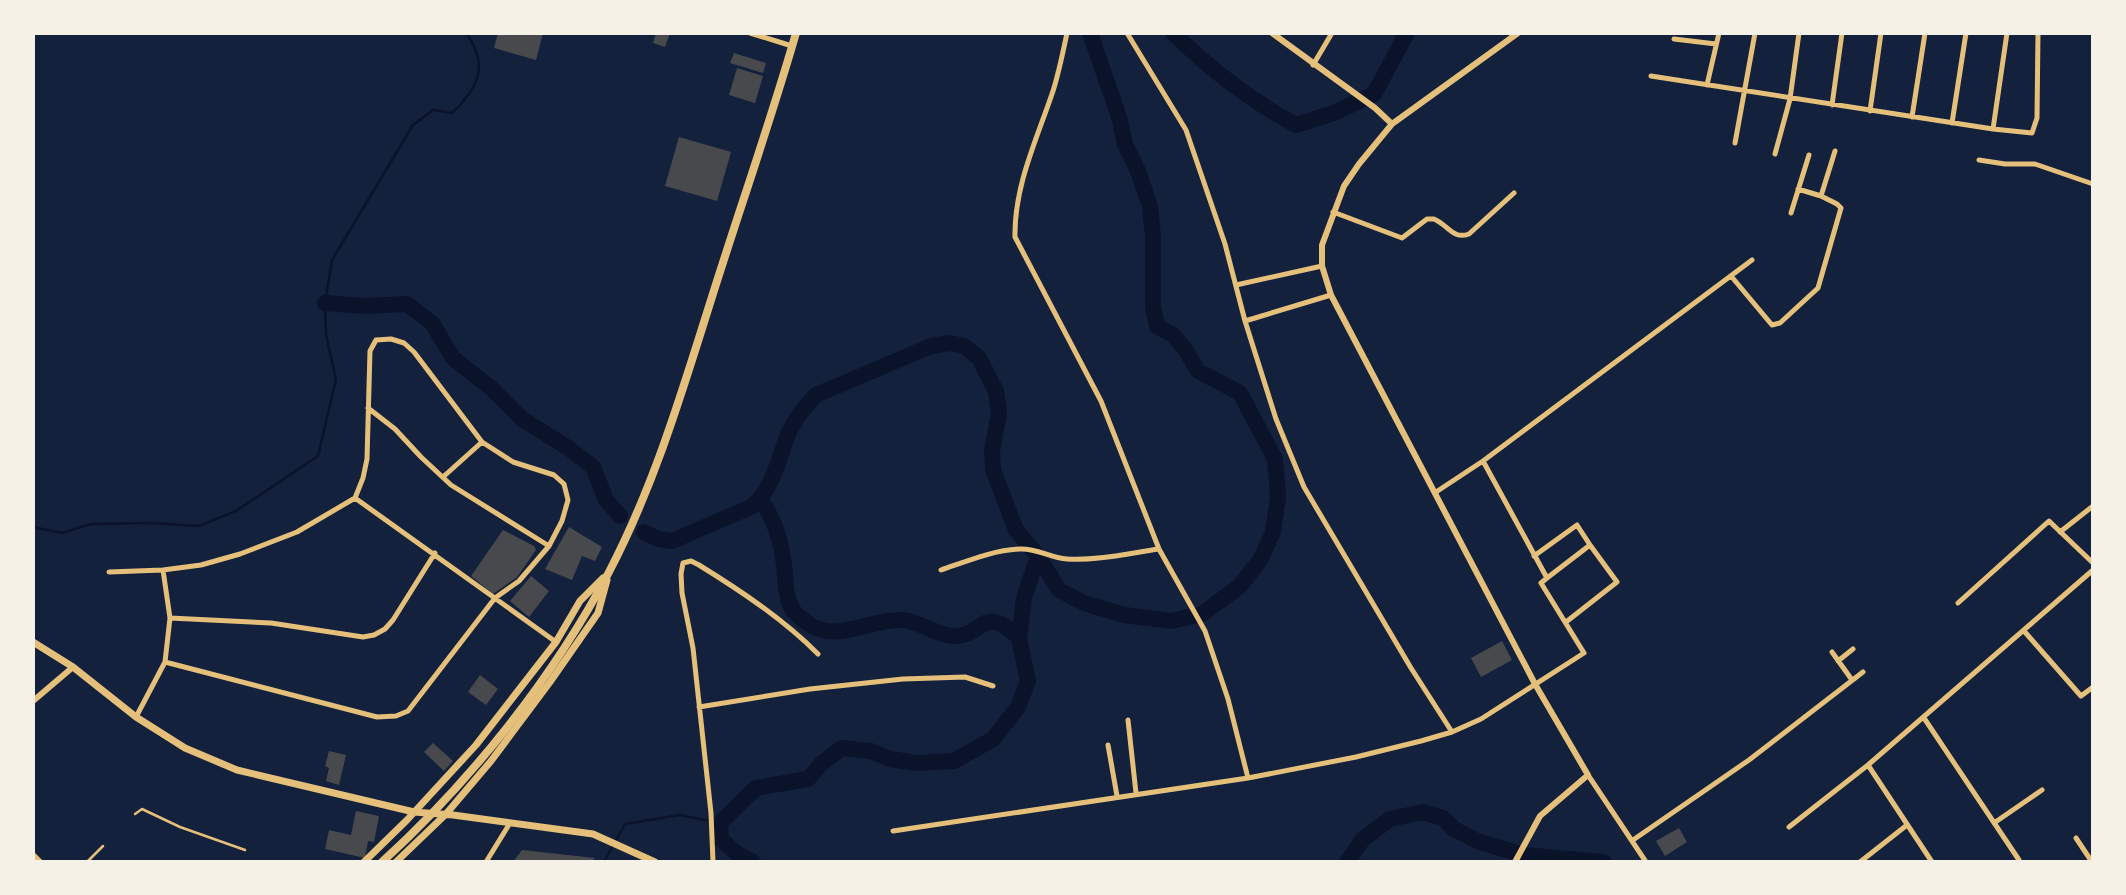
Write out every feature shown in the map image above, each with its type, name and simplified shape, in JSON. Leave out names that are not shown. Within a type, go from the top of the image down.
[{"type":"highway","points":[[382,862],[446,799],[489,750],[549,669],[609,572],[628,533],[673,422],[796,33]]},
{"type":"main road","points":[[364,862],[476,745],[556,642],[580,601],[609,572]]},
{"type":"main road","points":[[396,862],[446,814],[498,751],[598,613],[609,572]]},
{"type":"main road","points":[[33,642],[73,667],[136,717],[185,748],[237,771],[414,812],[580,832],[609,841],[655,862]]},
{"type":"street","points":[[750,33],[793,46]]},
{"type":"street","points":[[1067,33],[1054,90],[1031,149],[1015,218],[1015,237],[1101,401],[1159,549],[1205,631],[1228,699],[1248,778]]},
{"type":"street","points":[[1127,33],[1186,130],[1213,206],[1276,419],[1304,487],[1452,732]]},
{"type":"street","points":[[1272,33],[1375,108],[1392,124]]},
{"type":"street","points":[[1313,65],[1332,33]]},
{"type":"street","points":[[1518,33],[1392,124],[1344,186],[1322,245],[1322,266],[1331,295],[1535,684],[1588,775],[1644,859]]},
{"type":"street","points":[[1707,85],[1719,33]]},
{"type":"street","points":[[1735,143],[1755,33]]},
{"type":"street","points":[[1775,153],[1790,99],[1799,33]]},
{"type":"street","points":[[1832,105],[1842,33]]},
{"type":"street","points":[[1870,111],[1881,33]]},
{"type":"street","points":[[1912,117],[1925,33]]},
{"type":"street","points":[[1952,123],[1966,33]]},
{"type":"street","points":[[1993,130],[2007,33]]},
{"type":"street","points":[[1651,76],[1993,130],[2032,133],[2037,118],[2038,33]]},
{"type":"street","points":[[1674,39],[1716,44]]},
{"type":"street","points":[[1821,196],[1835,151]]},
{"type":"street","points":[[1791,213],[1809,155]]},
{"type":"street","points":[[1979,160],[2005,164],[2035,164],[2093,184]]},
{"type":"street","points":[[1731,276],[1772,325],[1780,323],[1818,288],[1841,208],[1821,196],[1798,189]]},
{"type":"street","points":[[1333,212],[1402,238],[1427,219],[1434,219],[1461,237],[1514,193]]},
{"type":"street","points":[[1436,492],[1483,461],[1752,260]]},
{"type":"street","points":[[1236,285],[1322,266]]},
{"type":"street","points":[[1245,321],[1331,295]]},
{"type":"street","points":[[109,572],[163,570],[201,565],[240,554],[297,532],[355,498],[367,459],[370,351],[376,340],[397,340],[414,352],[482,442],[513,462],[554,475],[564,484],[568,500],[562,521],[549,546],[519,581],[495,598],[408,711],[396,716],[377,717],[165,662]]},
{"type":"street","points":[[368,408],[395,429],[443,477],[549,546]]},
{"type":"street","points":[[443,477],[482,442]]},
{"type":"street","points":[[1483,461],[1547,578]]},
{"type":"street","points":[[355,498],[556,642]]},
{"type":"street","points":[[2060,532],[2093,506]]},
{"type":"street","points":[[1958,603],[2049,521],[2093,563]]},
{"type":"street","points":[[1534,556],[1577,525],[1617,583],[1566,622]]},
{"type":"street","points":[[893,831],[1248,778],[1356,757],[1452,732],[1481,719],[1584,653],[1541,583],[1590,545]]},
{"type":"street","points":[[940,570],[1003,551],[1020,549],[1040,551],[1051,558],[1071,559],[1159,549]]},
{"type":"street","points":[[170,618],[271,623],[350,637],[374,635],[385,629],[393,620],[435,553]]},
{"type":"street","points":[[713,862],[711,813],[693,648],[682,593],[683,563],[691,561],[742,591],[818,654]]},
{"type":"street","points":[[1789,827],[1924,718],[2093,569]]},
{"type":"street","points":[[136,717],[165,662],[170,618],[163,570]]},
{"type":"street","points":[[2024,631],[2081,696],[2093,687]]},
{"type":"street","points":[[1839,661],[1853,649]]},
{"type":"street","points":[[1832,653],[1852,680]]},
{"type":"street","points":[[33,701],[73,667]]},
{"type":"street","points":[[1633,840],[1740,767],[1863,672]]},
{"type":"street","points":[[699,708],[810,689],[903,679],[972,678],[993,687]]},
{"type":"street","points":[[1924,718],[2019,860],[2017,862]]},
{"type":"street","points":[[1128,720],[1136,793]]},
{"type":"street","points":[[1108,745],[1117,796]]},
{"type":"street","points":[[1868,765],[1932,862]]},
{"type":"street","points":[[1516,861],[1540,816],[1588,775]]},
{"type":"street","points":[[1994,823],[2042,790]]},
{"type":"street","points":[[485,862],[510,823]]},
{"type":"street","points":[[1860,862],[1908,825]]},
{"type":"street","points":[[2076,838],[2092,862]]},
{"type":"street","points":[[33,855],[40,862]]},
{"type":"lane","points":[[135,814],[142,809],[180,827],[245,850]]},
{"type":"lane","points":[[87,862],[103,846]]},
{"type":"building","points":[[498,33],[543,33],[536,60],[494,48]]},
{"type":"building","points":[[656,33],[670,33],[665,47],[653,43]]},
{"type":"building","points":[[734,53],[766,63],[763,73],[730,63]]},
{"type":"building","points":[[737,68],[763,76],[755,103],[729,95]]},
{"type":"building","points":[[679,137],[731,152],[717,201],[665,186]]},
{"type":"building","points":[[569,527],[602,547],[595,561],[582,556],[572,580],[545,569]]},
{"type":"building","points":[[503,530],[534,546],[536,550],[517,577],[493,594],[471,576]]},
{"type":"building","points":[[531,576],[549,591],[529,617],[510,601]]},
{"type":"building","points":[[1502,641],[1512,660],[1481,677],[1471,658]]},
{"type":"building","points":[[480,675],[498,689],[486,705],[468,692]]},
{"type":"building","points":[[433,743],[453,761],[444,771],[424,752]]},
{"type":"building","points":[[329,751],[346,755],[339,785],[326,781],[329,768],[325,766]]},
{"type":"building","points":[[356,811],[379,816],[374,842],[368,841],[365,858],[325,849],[329,830],[351,835]]},
{"type":"building","points":[[1679,828],[1687,842],[1665,856],[1656,841]]},
{"type":"building","points":[[522,850],[595,858],[591,862],[513,862]]},
{"type":"waterway","points":[[33,527],[62,533],[91,524],[152,523],[199,526],[236,511],[318,456],[336,379],[326,335],[325,303],[332,260],[413,125],[433,110],[452,113],[469,95],[478,76],[479,66],[478,56],[466,33]]},
{"type":"waterway","points":[[753,862],[736,853],[721,839],[720,823],[756,788],[808,779],[822,763],[842,748],[871,751],[890,759],[917,763],[954,761],[993,739],[1018,707],[1028,681],[1019,638],[1024,598],[1038,556],[1059,590],[1084,603],[1124,615],[1171,621],[1202,614],[1240,586],[1260,560],[1273,532],[1278,497],[1275,459],[1240,393],[1198,371],[1173,335],[1157,326],[1153,307],[1153,236],[1150,206],[1125,144],[1120,120],[1090,33]]},
{"type":"waterway","points":[[1173,33],[1232,84],[1296,125],[1334,113],[1374,94],[1407,33]]},
{"type":"waterway","points":[[325,303],[364,306],[407,304],[432,323],[453,358],[492,389],[522,419],[593,467],[606,500],[620,516]]},
{"type":"waterway","points":[[644,532],[658,539],[672,541],[751,507],[770,483],[789,432],[816,395],[931,346],[950,343],[964,346],[979,358],[996,391],[999,413],[992,451],[993,470],[1016,530],[1038,556]]},
{"type":"waterway","points":[[760,499],[778,534],[790,604],[797,614],[816,628],[840,631],[902,620],[953,636],[971,632],[983,624],[997,622],[1019,638]]},
{"type":"waterway","points":[[1347,862],[1363,839],[1390,819],[1423,812],[1443,818],[1454,829],[1477,841],[1524,855],[1604,862]]},
{"type":"waterway","points":[[604,862],[625,824],[680,815],[720,823]]}]
